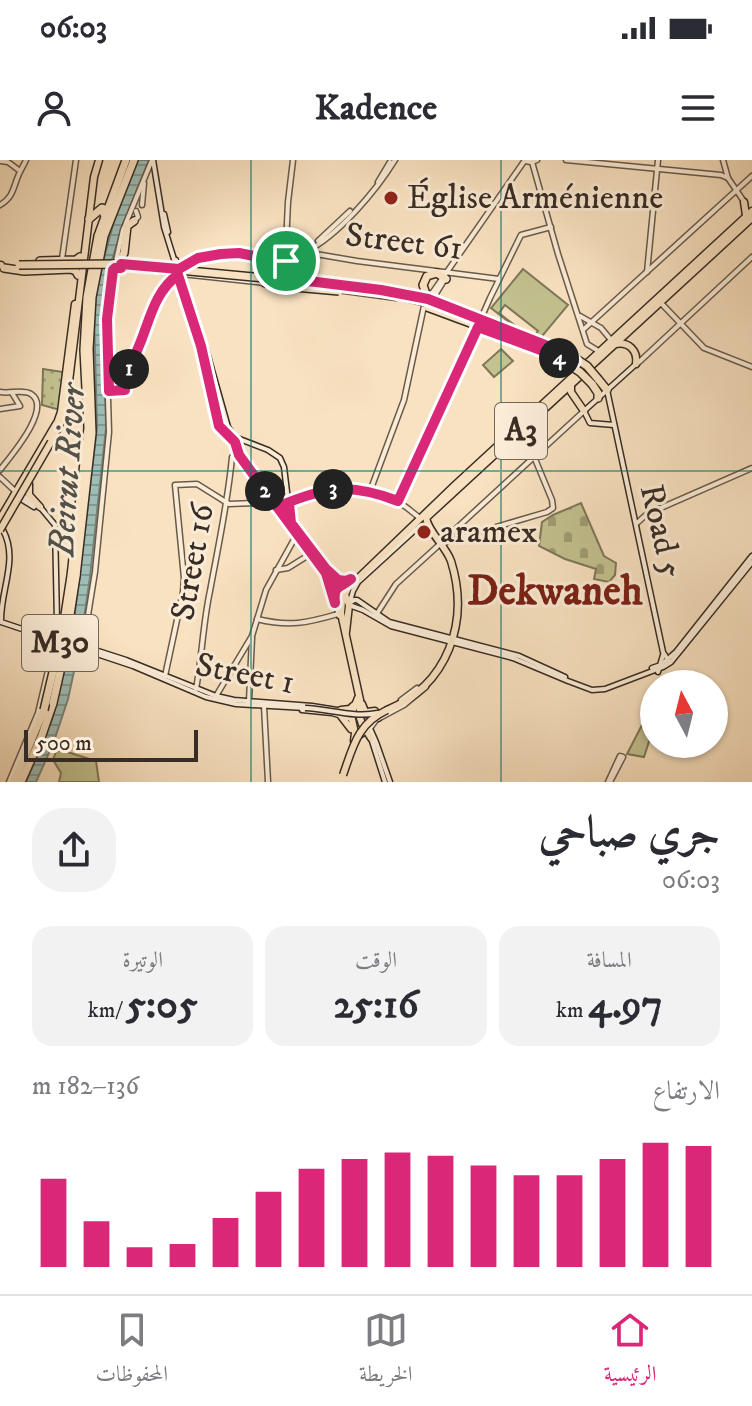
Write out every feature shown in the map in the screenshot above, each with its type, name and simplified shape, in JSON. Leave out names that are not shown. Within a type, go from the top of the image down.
[{"type":"highway","points":[[1,529],[65,414],[97,160]]},
{"type":"highway","points":[[1,529],[10,502],[29,484],[60,422],[91,175],[97,160]]},
{"type":"highway","points":[[127,160],[124,171],[126,174],[129,172]]},
{"type":"highway","name":"M30","points":[[12,782],[44,710],[74,576],[87,433],[86,306],[93,256],[104,216],[127,160]]},
{"type":"highway","name":"M30","points":[[21,782],[53,703],[64,654],[93,423],[89,349],[92,297],[104,236],[134,160]]},
{"type":"highway","points":[[744,202],[750,216]]},
{"type":"highway","points":[[744,202],[750,216]]},
{"type":"highway","points":[[89,219],[103,207],[104,216]]},
{"type":"highway","name":"A3","points":[[424,516],[512,433],[571,384],[683,275],[750,216]]},
{"type":"highway","name":"A3","points":[[345,592],[582,368],[661,303],[750,216]]},
{"type":"highway","points":[[117,264],[124,253],[129,224]]},
{"type":"highway","points":[[2,266],[24,271],[61,265],[80,257]]},
{"type":"highway","points":[[19,266],[117,264],[360,288],[413,298],[447,308],[552,352],[607,390]]},
{"type":"highway","points":[[61,265],[78,275]]},
{"type":"highway","points":[[2,266],[112,266],[348,289],[404,298],[487,328]]},
{"type":"highway","points":[[215,274],[287,279],[286,268]]},
{"type":"highway","points":[[447,275],[429,275],[424,287],[430,298],[447,308]]},
{"type":"highway","points":[[263,282],[342,291]]},
{"type":"highway","points":[[661,303],[673,285]]},
{"type":"highway","points":[[427,304],[552,352]]},
{"type":"highway","points":[[613,342],[628,345],[636,355],[636,364]]},
{"type":"highway","points":[[595,381],[598,398]]},
{"type":"highway","points":[[571,384],[571,392],[584,411]]},
{"type":"highway","points":[[1,529],[60,422]]},
{"type":"highway","points":[[29,484],[29,495],[41,510]]},
{"type":"highway","points":[[341,780],[361,731],[372,719],[423,692],[456,640],[459,594],[452,565],[424,516],[413,532],[390,547]]},
{"type":"highway","points":[[351,579],[372,564]]},
{"type":"highway","points":[[345,592],[346,600],[352,606],[345,635]]},
{"type":"highway","points":[[341,780],[356,737],[358,700],[341,607],[345,592]]},
{"type":"highway","points":[[356,737],[341,713],[358,700]]},
{"type":"highway","points":[[357,716],[358,700]]},
{"type":"highway","points":[[357,716],[375,715]]},
{"type":"highway","points":[[356,737],[365,730],[372,733]]},
{"type":"street","points":[[0,205],[10,200],[26,160]]},
{"type":"street","points":[[61,265],[76,160]]},
{"type":"street","points":[[129,224],[134,203],[154,160]]},
{"type":"street","points":[[154,160],[164,227],[236,449],[277,508],[328,571],[338,580],[351,579]]},
{"type":"street","points":[[154,160],[178,271]]},
{"type":"street","points":[[286,268],[293,160]]},
{"type":"street","points":[[109,391],[124,390],[129,368],[150,315],[163,290],[178,271],[198,258],[221,254],[239,253],[269,259],[304,252],[363,199],[393,160]]},
{"type":"street","points":[[566,160],[725,175]]},
{"type":"street","points":[[647,272],[658,160]]},
{"type":"street","points":[[723,160],[725,175],[744,202]]},
{"type":"street","points":[[0,161],[12,162],[19,174]]},
{"type":"street","points":[[528,161],[588,345],[600,352]]},
{"type":"street","points":[[369,492],[402,398],[421,316],[528,161]]},
{"type":"street","points":[[147,172],[154,173]]},
{"type":"street","points":[[584,329],[752,176]]},
{"type":"street","points":[[136,211],[141,209],[144,180]]},
{"type":"street","points":[[134,203],[140,200],[142,205]]},
{"type":"street","points":[[1,529],[10,550],[1,602],[1,622],[82,647],[95,572],[109,432],[107,319],[123,230],[138,217],[134,203]]},
{"type":"street","points":[[399,503],[521,235],[551,227]]},
{"type":"street","name":"Street 61","points":[[304,252],[447,275],[499,279]]},
{"type":"street","points":[[286,256],[286,265],[292,273],[287,279]]},
{"type":"street","points":[[376,616],[396,584],[752,257]]},
{"type":"street","points":[[117,264],[381,290],[480,320],[545,345],[582,368]]},
{"type":"street","name":"Street 61","points":[[287,279],[427,304],[478,327],[572,362]]},
{"type":"street","points":[[661,303],[704,348],[752,367]]},
{"type":"street","points":[[578,315],[601,328],[613,342]]},
{"type":"street","points":[[213,385],[219,426],[234,439],[268,450],[280,458],[284,467],[290,524],[326,573],[343,623]]},
{"type":"street","name":"Road 5","points":[[607,390],[662,650]]},
{"type":"street","points":[[0,392],[28,392],[37,401],[35,419],[0,470]]},
{"type":"street","points":[[0,409],[20,406],[12,393]]},
{"type":"street","points":[[584,411],[590,423],[614,425]]},
{"type":"street","points":[[441,542],[551,510],[553,502],[521,427]]},
{"type":"street","name":"Street 16","points":[[196,689],[232,457],[237,455],[243,460]]},
{"type":"street","points":[[0,462],[11,456]]},
{"type":"street","points":[[637,523],[647,514],[752,468]]},
{"type":"street","points":[[0,477],[55,525],[56,628],[53,637],[44,636]]},
{"type":"street","points":[[165,676],[184,578],[175,485],[197,484],[226,504],[255,503],[277,508],[330,491],[369,492],[424,516]]},
{"type":"street","points":[[634,514],[647,514]]},
{"type":"street","points":[[352,606],[357,584],[413,532],[423,526],[430,528]]},
{"type":"street","points":[[221,701],[249,701],[252,636],[266,590],[297,534]]},
{"type":"street","points":[[276,570],[288,568],[312,553]]},
{"type":"street","points":[[654,670],[671,660],[752,559]]},
{"type":"street","points":[[328,571],[335,585],[329,582]]},
{"type":"street","points":[[335,603],[336,588],[351,579]]},
{"type":"street","points":[[352,606],[354,600],[358,600],[391,626],[519,656],[596,688],[659,668]]},
{"type":"street","points":[[352,606],[376,616]]},
{"type":"street","points":[[257,619],[300,624],[338,614]]},
{"type":"street","points":[[56,628],[59,636],[68,643]]},
{"type":"street","points":[[456,640],[521,661],[592,690],[605,689],[640,675]]},
{"type":"street","points":[[12,782],[38,713],[55,641]]},
{"type":"street","points":[[216,696],[250,643]]},
{"type":"street","name":"Street 1","points":[[82,647],[126,660],[216,696],[312,706],[357,716]]},
{"type":"street","name":"Street 1","points":[[82,647],[201,696],[221,701],[341,713]]},
{"type":"street","points":[[662,650],[671,660]]},
{"type":"street","points":[[659,668],[662,650]]},
{"type":"street","points":[[375,715],[429,681]]},
{"type":"street","points":[[249,692],[256,701]]},
{"type":"street","points":[[375,715],[404,705],[423,692]]},
{"type":"street","points":[[264,706],[269,780]]},
{"type":"street","points":[[291,708],[332,710],[357,716],[387,710]]},
{"type":"street","points":[[332,713],[357,716],[372,733]]},
{"type":"street","points":[[375,715],[372,733],[387,782]]},
{"type":"street","points":[[620,756],[623,757],[608,782],[620,756]]},
{"type":"street","points":[[605,773],[608,782]]},
{"type":"green space","points":[[523,269],[568,305],[538,341],[532,340],[491,308]],"holes":[[[505,305],[538,331],[532,339],[499,313]]]},
{"type":"green space","points":[[501,349],[513,361],[494,377],[483,365]]},
{"type":"green space","points":[[43,369],[63,372],[60,410],[42,405]]},
{"type":"green space","points":[[581,503],[604,556],[616,563],[615,575],[609,582],[594,579],[596,569],[539,546],[542,522]]},
{"type":"green space","points":[[640,729],[640,756],[627,754]]},
{"type":"green space","points":[[61,750],[96,761],[99,782],[59,782],[61,773],[53,760],[56,752]]},
{"type":"water","points":[[138,160],[149,160],[112,260],[104,314],[106,428],[81,639],[68,699],[53,744],[36,782],[26,782],[52,720],[72,637],[97,428],[94,314],[98,280],[114,221]]},
{"type":"place","name":"Église Arménienne","points":[[391,198]]},
{"type":"place","name":"aramex","points":[[424,532]]},
{"type":"district","name":"Dekwaneh","points":[[555,592]]},
{"type":"route","points":[[286,261],[287,258],[269,259],[235,253],[204,257],[179,269],[121,264],[121,268],[115,268],[107,319],[109,391],[125,390],[129,368],[150,315],[163,290],[178,275],[201,346],[219,426],[235,442],[239,455],[278,508],[289,504],[291,523],[326,569],[338,580],[351,579],[336,588],[335,603],[326,573],[277,507],[311,493],[336,488],[368,491],[398,501],[478,327],[571,364],[574,361],[545,345],[428,299],[292,279],[286,261]]},
{"type":"water label","name":"Beirut River","points":[[68,470]]}]
